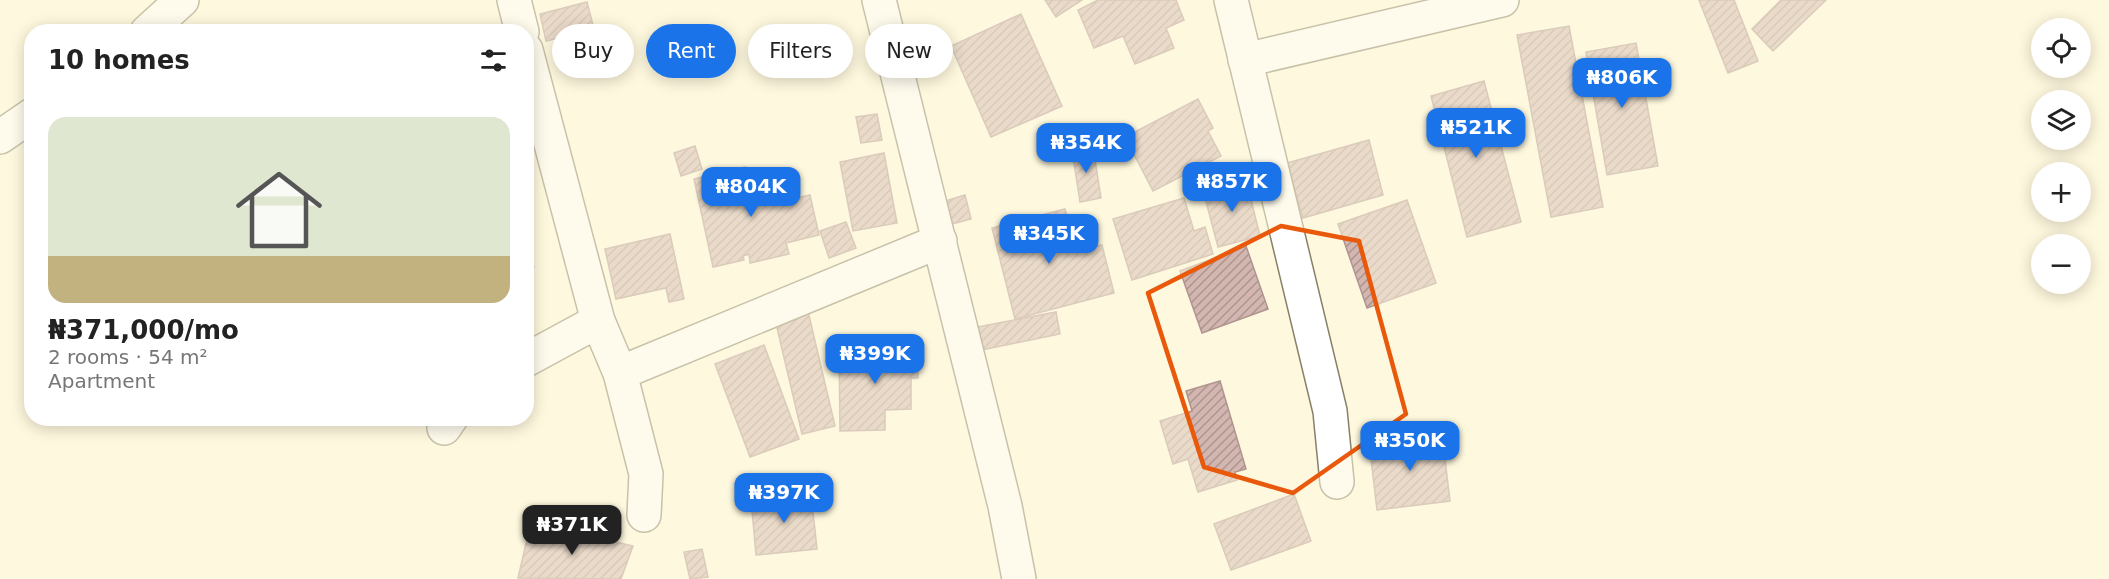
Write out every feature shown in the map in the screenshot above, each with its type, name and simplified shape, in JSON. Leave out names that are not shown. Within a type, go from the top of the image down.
[{"type":"street","points":[[156,24],[182,0]]},
{"type":"street","points":[[514,0],[520,24]]},
{"type":"street","points":[[879,0],[1005,506],[1019,579]]},
{"type":"street","points":[[1230,0],[1330,411],[1337,482]]},
{"type":"street","points":[[1245,60],[1502,0]]},
{"type":"street","points":[[534,80],[598,321],[620,374],[646,474],[644,515]]},
{"type":"street","points":[[0,137],[24,120]]},
{"type":"street","points":[[620,374],[940,241]]},
{"type":"street","points":[[534,356],[598,321]]},
{"type":"highlighted area","points":[[1281,226],[1359,241],[1406,414],[1293,493],[1204,467],[1148,293]]},
{"type":"building","points":[[1045,0],[1082,0],[1056,17]]},
{"type":"building","points":[[1098,0],[1176,0],[1184,20],[1166,28],[1174,48],[1135,64],[1123,36],[1094,48],[1078,10]]},
{"type":"building","points":[[1699,0],[1734,0],[1758,61],[1728,73]]},
{"type":"building","points":[[1781,0],[1826,0],[1773,51],[1752,29]]},
{"type":"building","points":[[587,2],[593,24],[552,24],[552,40],[546,41],[540,14]]},
{"type":"building","points":[[1021,14],[1062,106],[991,137],[953,51],[953,45]]},
{"type":"building","points":[[1569,26],[1603,207],[1551,217],[1517,35]]},
{"type":"building","points":[[1636,43],[1658,166],[1607,175],[1586,52]]},
{"type":"building","points":[[1484,81],[1521,222],[1467,237],[1431,96]]},
{"type":"building","points":[[1198,99],[1213,128],[1208,131],[1221,156],[1153,191],[1125,137]]},
{"type":"building","points":[[877,114],[882,140],[861,143],[856,117]]},
{"type":"building","points":[[1369,140],[1383,195],[1303,218],[1287,163]]},
{"type":"building","points":[[695,146],[702,169],[681,176],[674,153]]},
{"type":"building","points":[[1093,147],[1101,198],[1080,202],[1072,150]]},
{"type":"building","points":[[884,153],[897,223],[853,231],[840,162]]},
{"type":"building","points":[[745,167],[750,190],[783,182],[788,200],[810,195],[819,235],[786,243],[789,254],[750,263],[749,254],[743,256],[744,260],[713,267],[694,179]]},
{"type":"building","points":[[1246,179],[1260,236],[1218,247],[1203,190]]},
{"type":"building","points":[[965,195],[971,219],[948,225],[942,202]]},
{"type":"building","points":[[1184,198],[1194,231],[1205,227],[1213,254],[1132,280],[1113,219]]},
{"type":"building","points":[[1407,200],[1436,283],[1367,308],[1338,224]]},
{"type":"building","points":[[1065,209],[1071,233],[1079,231],[1083,249],[1102,245],[1114,293],[1015,319],[992,228]]},
{"type":"building","points":[[846,222],[856,248],[829,258],[820,231]]},
{"type":"building","points":[[670,234],[684,299],[669,302],[666,288],[616,299],[605,249]]},
{"type":"building","points":[[1246,246],[1268,309],[1202,333],[1180,271]]},
{"type":"building","points":[[807,307],[835,426],[802,434],[774,315]]},
{"type":"building","points":[[1056,312],[1060,334],[976,351],[972,328]]},
{"type":"building","points":[[764,345],[799,439],[750,457],[715,364]]},
{"type":"building","points":[[918,346],[918,378],[911,378],[911,409],[885,410],[885,430],[840,431],[839,348]]},
{"type":"building","points":[[1220,381],[1246,469],[1235,472],[1237,480],[1198,492],[1188,459],[1173,464],[1160,421],[1192,411],[1186,391]]},
{"type":"building","points":[[1442,433],[1450,501],[1377,510],[1369,442]]},
{"type":"building","points":[[811,493],[817,549],[756,555],[751,499]]},
{"type":"building","points":[[1294,494],[1311,541],[1231,570],[1214,524]]},
{"type":"building","points":[[531,522],[633,546],[621,579],[518,578]]},
{"type":"building","points":[[702,549],[708,577],[690,579],[684,552]]}]
